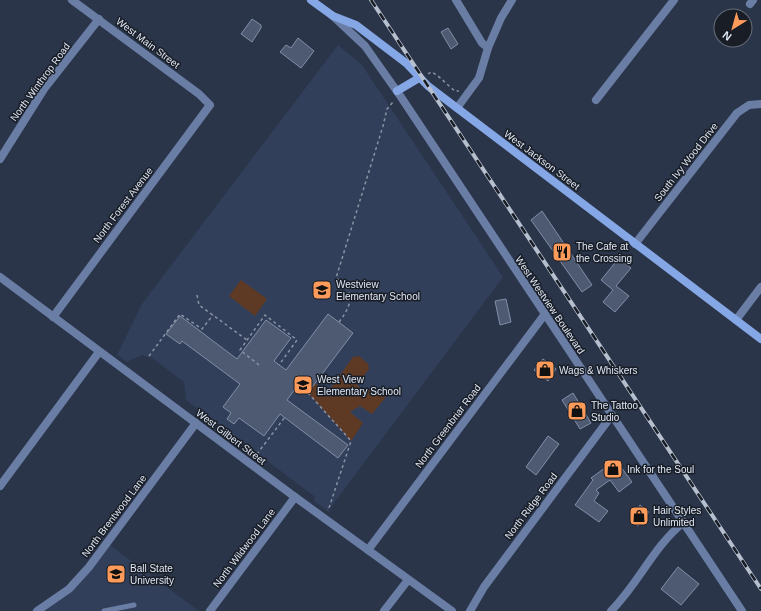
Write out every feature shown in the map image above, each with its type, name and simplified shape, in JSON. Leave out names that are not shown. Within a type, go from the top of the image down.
[{"type":"main road","name":"West Jackson Street","points":[[311,0],[333,16],[356,24],[423,77],[457,108],[761,339]]},
{"type":"main road","points":[[396,91],[423,77]]},
{"type":"street","name":"West Main Street","points":[[72,0],[199,94],[210,105]]},
{"type":"street","points":[[456,0],[482,43],[488,48]]},
{"type":"street","points":[[457,108],[479,78],[488,48],[501,18],[512,0]]},
{"type":"street","points":[[596,100],[674,0]]},
{"type":"street","name":"West Westview Boulevard","points":[[333,16],[365,46],[396,91],[742,611]]},
{"type":"street","name":"North Winthrop Road","points":[[0,159],[44,89],[99,19]]},
{"type":"street","name":"South Ivy Wood Drive","points":[[635,244],[737,113],[749,106],[761,104]]},
{"type":"street","name":"North Forest Avenue","points":[[53,317],[210,105]]},
{"type":"street","name":"West Gilbert Street","points":[[0,277],[295,497],[452,611]]},
{"type":"street","points":[[736,320],[761,287]]},
{"type":"street","name":"North Greenbriar Road","points":[[368,550],[544,314]]},
{"type":"street","points":[[0,486],[99,352]]},
{"type":"street","name":"North Ridge Road","points":[[470,611],[484,587],[612,414]]},
{"type":"street","name":"North Brentwood Lane","points":[[37,611],[69,589],[89,567],[196,423]]},
{"type":"street","name":"North Wildwood Lane","points":[[210,611],[295,497]]},
{"type":"street","points":[[611,611],[636,581],[656,551],[673,531],[684,522]]},
{"type":"street","points":[[384,611],[408,580]]},
{"type":"lane","points":[[104,611],[134,605]]},
{"type":"path","points":[[423,77],[431,72],[435,73],[442,81],[456,91],[462,89]]},
{"type":"path","points":[[339,322],[350,306],[350,295],[344,283],[336,278],[387,109],[392,102]]},
{"type":"path","points":[[197,295],[199,305],[247,340]]},
{"type":"path","points":[[149,356],[180,314],[202,329],[213,315]]},
{"type":"path","points":[[259,365],[240,350],[265,315],[297,340],[279,365]]},
{"type":"path","points":[[298,386],[310,395],[351,441],[328,511]]},
{"type":"path","points":[[257,454],[285,417]]},
{"type":"shaded area","name":"Westview Elementary School","points":[[338,45],[362,65],[503,277],[328,511],[315,502],[314,496],[186,400],[184,382],[152,358],[142,355],[127,362],[117,355],[142,304]]},
{"type":"shaded area","points":[[241,280],[267,299],[255,316],[229,296]]},
{"type":"shaded area","points":[[359,356],[368,364],[369,369],[357,385],[362,389],[378,391],[386,397],[372,414],[360,406],[350,412],[363,423],[351,441],[310,395],[310,390],[315,383],[327,393],[353,357]]},
{"type":"shaded area","name":"Ball State University","points":[[107,543],[199,611],[37,611],[55,600]]},
{"type":"building","points":[[252,19],[261,25],[261,28],[252,42],[241,34]]},
{"type":"building","points":[[448,28],[458,44],[451,49],[441,32]]},
{"type":"building","points":[[298,38],[314,51],[301,68],[280,52],[286,45],[291,48]]},
{"type":"building","points":[[542,211],[592,285],[582,292],[531,220]]},
{"type":"building","points":[[619,258],[631,268],[616,286],[629,296],[615,312],[603,302],[613,290],[601,280]]},
{"type":"building","points":[[506,299],[511,322],[500,325],[495,301]]},
{"type":"building","name":"Westview Elementary School","points":[[328,314],[353,333],[310,390],[300,382],[287,400],[348,445],[338,458],[280,414],[264,436],[239,418],[234,424],[227,419],[231,413],[223,407],[240,384],[182,341],[180,344],[166,334],[180,316],[237,359],[266,320],[291,338],[274,361],[286,370]]},
{"type":"building","name":"Wags & Whiskers","points":[[543,359],[556,369],[548,381],[534,370]]},
{"type":"building","name":"The Tattoo Studio","points":[[573,393],[591,423],[580,429],[562,400]]},
{"type":"building","points":[[548,436],[559,444],[536,475],[526,467]]},
{"type":"building","points":[[616,460],[632,482],[619,492],[610,480],[596,490],[599,493],[594,501],[608,511],[599,522],[575,505],[593,480],[591,478]]},
{"type":"building","name":"Hair Styles Unlimited","points":[[640,505],[649,512],[638,526],[630,520]]},
{"type":"building","points":[[678,567],[699,584],[681,605],[661,589]]},
{"type":"railway","points":[[371,0],[761,589]]},
{"type":"place","name":"The Cafe at the Crossing","points":[[562,252]]},
{"type":"place","name":"Westview Elementary School","points":[[322,290]]},
{"type":"place","name":"Wags & Whiskers","points":[[545,370]]},
{"type":"place","name":"West View Elementary School","points":[[303,385]]},
{"type":"place","name":"The Tattoo Studio","points":[[577,411]]},
{"type":"place","name":"Ink for the Soul","points":[[613,469]]},
{"type":"place","name":"Hair Styles Unlimited","points":[[639,516]]},
{"type":"place","name":"Ball State University","points":[[116,574]]}]
